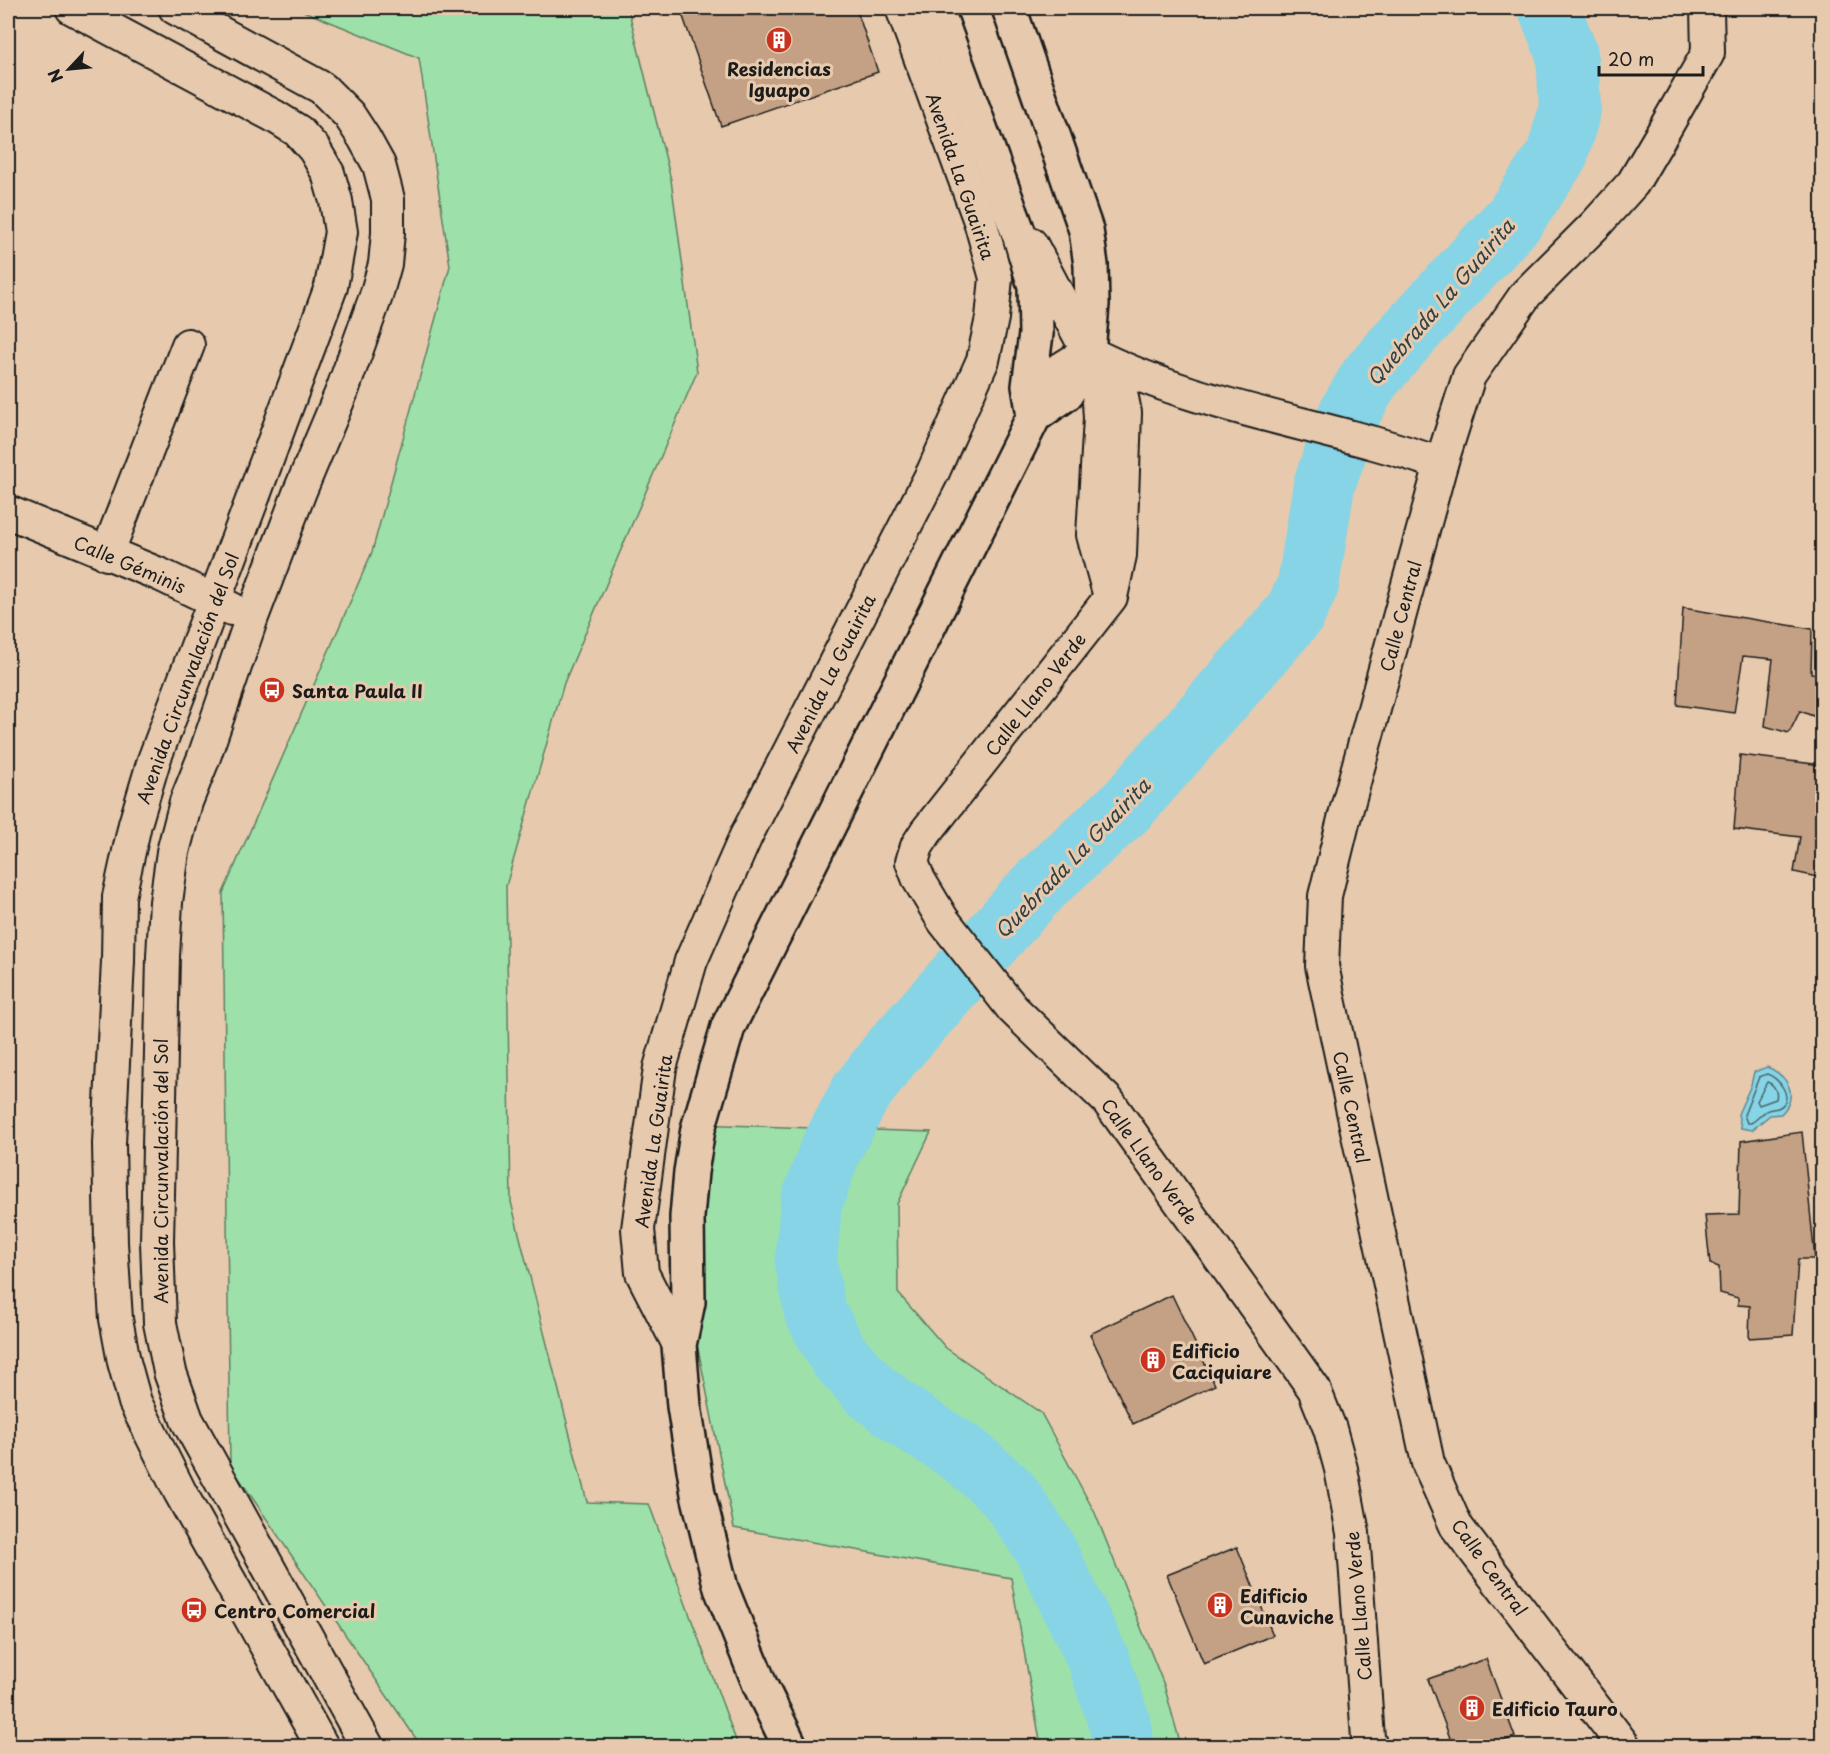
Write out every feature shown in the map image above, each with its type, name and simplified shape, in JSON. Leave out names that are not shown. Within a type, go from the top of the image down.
[{"type":"street","name":"Avenida Circunvalación del Sol","points":[[72,8],[274,116],[297,131],[314,149],[328,173],[341,232],[331,287],[154,760],[135,824],[119,897],[109,1144],[111,1243],[116,1319],[135,1402],[180,1492],[322,1746]]},
{"type":"street","name":"Avenida Circunvalación del Sol","points":[[176,8],[322,88],[349,115],[364,138],[379,165],[388,199],[385,264],[376,296],[342,391],[300,491],[252,617],[204,757],[186,802],[172,852],[163,956],[157,1242],[160,1323],[170,1372],[187,1420],[367,1746]]},
{"type":"street","name":"Avenida La Guairita","points":[[680,1345],[642,1272],[638,1229],[660,1068],[691,961],[746,836],[933,472],[983,360],[992,318],[996,278],[983,233],[902,8]]},
{"type":"street","name":"Avenida La Guairita","points":[[936,8],[1020,237],[1035,286],[1036,334],[1029,386],[1034,416]]},
{"type":"street","name":"Avenida La Guairita","points":[[790,1746],[760,1685],[721,1588],[698,1494],[684,1406],[680,1345],[688,1302],[687,1217],[691,1172],[698,1129],[728,1027],[1034,416],[1066,394],[1102,360],[1092,304],[1091,265],[1086,230],[1009,8]]},
{"type":"street","name":"Calle Central","points":[[1624,1746],[1456,1526],[1428,1463],[1322,966],[1325,896],[1441,464],[1469,376],[1526,294],[1596,224],[1633,183],[1708,53],[1707,8]]},
{"type":"street","name":"Calle Llano Verde","points":[[1003,190],[1102,360],[1098,387],[1100,418],[1093,535],[1111,597],[926,831],[917,846],[912,862],[919,880],[943,920],[1013,1009],[1108,1101],[1314,1389],[1330,1428],[1341,1469],[1353,1533],[1368,1738],[1371,1746]]},
{"type":"street","points":[[107,554],[188,345]]},
{"type":"street","points":[[1102,360],[1199,397],[1396,448],[1441,464]]},
{"type":"street","name":"Calle Géminis","points":[[8,512],[161,575],[213,602],[252,617]]},
{"type":"green space","points":[[296,8],[628,8],[671,180],[697,372],[564,683],[506,886],[511,1202],[587,1502],[649,1504],[738,1746],[421,1746],[230,1465],[223,893],[372,552],[450,266],[419,58]]},
{"type":"green space","points":[[696,1124],[931,1132],[897,1204],[898,1293],[946,1348],[1041,1413],[1095,1513],[1164,1685],[1181,1746],[1041,1746],[1011,1578],[734,1528],[691,1314]]},
{"type":"water","points":[[1767,1067],[1786,1081],[1790,1100],[1781,1114],[1770,1115],[1752,1130],[1741,1128],[1738,1114],[1751,1085],[1754,1072]]},
{"type":"building","name":"Residencias Iguapo","points":[[680,8],[856,8],[878,72],[721,126]]},
{"type":"building","points":[[1683,608],[1812,629],[1811,673],[1822,675],[1822,709],[1818,709],[1813,716],[1800,711],[1789,733],[1765,726],[1773,659],[1743,656],[1734,713],[1677,705]]},
{"type":"building","points":[[1740,755],[1822,765],[1822,878],[1794,872],[1800,837],[1734,829]]},
{"type":"building","points":[[1802,1132],[1815,1259],[1798,1259],[1793,1335],[1749,1338],[1750,1306],[1738,1305],[1738,1298],[1720,1293],[1719,1267],[1710,1264],[1705,1215],[1739,1214],[1741,1141]]},
{"type":"building","name":"Edificio Caciquiare","points":[[1172,1295],[1215,1385],[1133,1424],[1090,1334]]},
{"type":"building","name":"Edificio Cunaviche","points":[[1237,1547],[1273,1635],[1204,1664],[1167,1575]]},
{"type":"building","name":"Edificio Tauro","points":[[1486,1659],[1515,1737],[1490,1746],[1453,1746],[1428,1679]]},
{"type":"waterway","name":"Quebrada La Guairita","points":[[1124,1746],[1119,1721],[1098,1659],[1043,1545],[1007,1492],[965,1455],[914,1423],[871,1391],[838,1355],[815,1312],[806,1262],[811,1204],[830,1151],[860,1094],[891,1053],[1041,884],[1128,805],[1295,613],[1308,585],[1324,485],[1350,412],[1370,378],[1515,218],[1557,155],[1570,109],[1567,54],[1549,8]]},
{"type":"place","name":"Residencias Iguapo","points":[[779,40]]},
{"type":"place","name":"Santa Paula II","points":[[272,690]]},
{"type":"place","name":"Edificio Caciquiare","points":[[1153,1360]]},
{"type":"place","name":"Edificio Cunaviche","points":[[1220,1605]]},
{"type":"place","name":"Centro Comercial","points":[[194,1610]]},
{"type":"place","name":"Edificio Tauro","points":[[1472,1708]]}]
